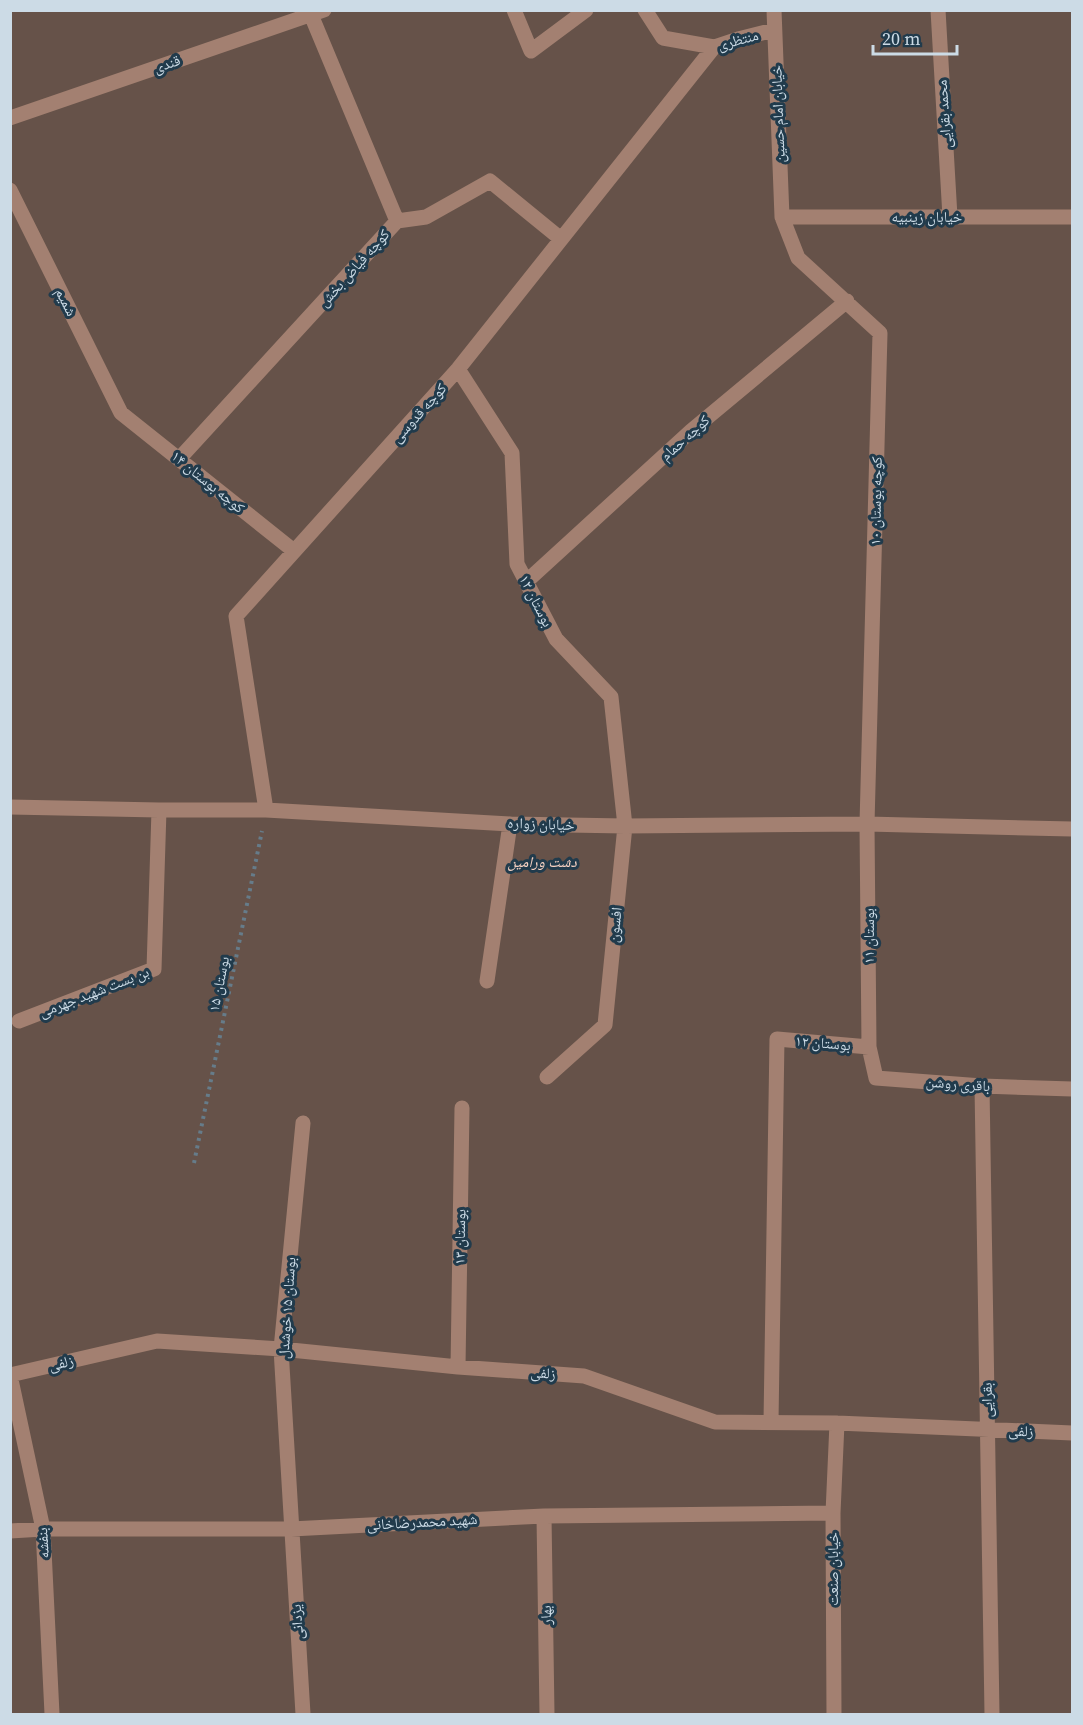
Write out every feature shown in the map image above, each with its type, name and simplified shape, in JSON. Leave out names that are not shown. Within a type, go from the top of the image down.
[{"type":"street","points":[[514,10],[531,51],[586,10]]},
{"type":"street","name":"منتظری","points":[[645,10],[663,38],[714,47],[774,30]]},
{"type":"street","name":"خیابان امام حسین","points":[[774,10],[782,217]]},
{"type":"street","name":"محمد بقرایی","points":[[938,10],[950,217]]},
{"type":"street","points":[[315,12],[397,221]]},
{"type":"street","name":"قندی","points":[[10,118],[315,12]]},
{"type":"street","name":"کوچه قدوسی","points":[[266,810],[236,616],[458,369],[714,47]]},
{"type":"street","name":"کوچه فیاض بخش","points":[[179,459],[397,221],[426,217],[490,181],[561,239]]},
{"type":"street","name":"شمیم","points":[[10,190],[122,413]]},
{"type":"street","name":"خیابان زینبیه","points":[[782,217],[1072,217]]},
{"type":"street","name":"کوچه بوستان ۱۰","points":[[782,217],[798,258],[880,333],[867,824]]},
{"type":"street","name":"کوچه حمام","points":[[527,581],[691,431],[847,301]]},
{"type":"street","name":"بوستان ۱۲","points":[[458,369],[512,453],[517,564],[556,639],[611,697],[624,826]]},
{"type":"street","name":"کوچه بوستان ۱۴","points":[[122,413],[294,551]]},
{"type":"street","name":"خیابان زواره","points":[[10,807],[266,810],[510,824],[624,826],[867,824],[1072,829]]},
{"type":"street","name":"بن بست شهید جهرمی","points":[[20,1021],[154,969],[159,810]]},
{"type":"street","points":[[487,981],[510,824]]},
{"type":"street","name":"بوستان ۱۱","points":[[867,824],[869,1047]]},
{"type":"street","name":"افسون","points":[[546,1077],[605,1025],[624,826]]},
{"type":"street","name":"بوستان ۱۲","points":[[771,1422],[777,1040],[869,1047]]},
{"type":"street","name":"باقری روشن","points":[[869,1047],[876,1078],[982,1086],[1072,1089]]},
{"type":"street","name":"بقرایی","points":[[982,1086],[992,1714]]},
{"type":"street","name":"بوستان ۱۳","points":[[458,1367],[462,1108]]},
{"type":"street","name":"بوستان ۱۵ خوشدل","points":[[291,1529],[281,1349],[303,1123]]},
{"type":"street","name":"زلفی","points":[[10,1375],[157,1341],[281,1349],[458,1367],[585,1376],[715,1422],[837,1423],[1072,1433]]},
{"type":"street","name":"بنفشه","points":[[10,1375],[44,1529],[52,1714]]},
{"type":"street","name":"خیابان صنعت","points":[[834,1714],[833,1513],[837,1423]]},
{"type":"street","name":"شهید محمدرضاخانی","points":[[10,1531],[291,1529],[544,1516],[833,1513]]},
{"type":"street","name":"بهار","points":[[544,1516],[547,1714]]},
{"type":"street","name":"یزدانی","points":[[291,1529],[303,1714]]},
{"type":"path","name":"بوستان ۱۵","points":[[194,1164],[266,810]]},
{"type":"green space","name":"دشت ورامین","points":[[11,11],[1072,11],[1072,1714],[11,1714]]}]
